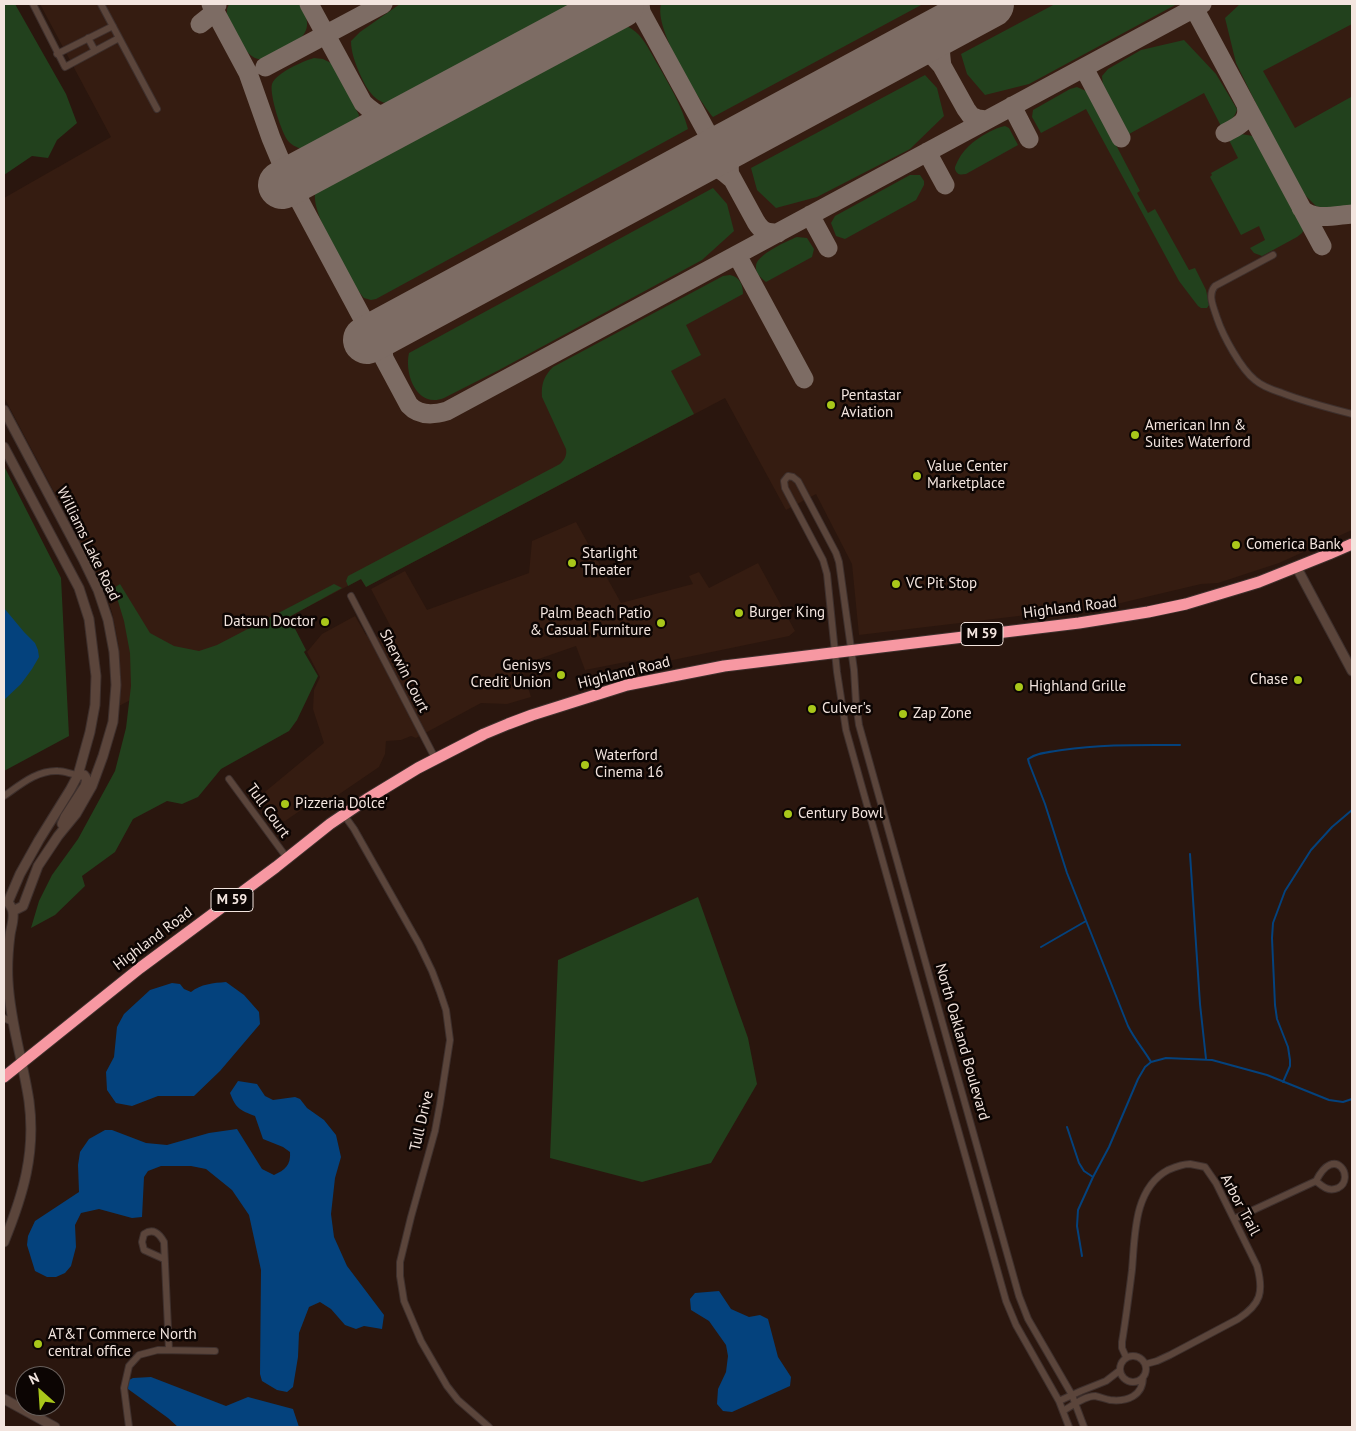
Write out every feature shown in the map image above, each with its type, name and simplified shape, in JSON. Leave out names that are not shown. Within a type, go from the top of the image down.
[{"type":"highway","name":"Highland Road","points":[[4,1077],[140,968],[344,815],[396,780],[435,758],[484,734],[532,715],[627,685],[724,666],[1079,624],[1186,604],[1259,582],[1352,544]]},
{"type":"main road","name":"Williams Lake Road","points":[[4,410],[80,552],[98,590],[108,620],[114,652],[116,684],[113,722],[92,786],[76,814],[58,836],[38,866],[22,906],[13,912]]},
{"type":"main road","name":"Williams Lake Road","points":[[4,447],[78,588],[89,618],[96,676],[96,705],[78,775],[20,874],[8,902],[13,912],[7,966],[6,999],[8,1020],[26,1085],[30,1114],[30,1155],[20,1200],[4,1242]]},
{"type":"main road","points":[[1297,568],[1352,672]]},
{"type":"main road","points":[[58,836],[65,818],[87,781],[86,776],[78,775]]},
{"type":"main road","points":[[38,866],[34,867],[33,865],[34,857],[50,832],[59,807]]},
{"type":"main road","points":[[4,1400],[54,1427]]},
{"type":"street","points":[[33,4],[65,67],[119,38]]},
{"type":"street","points":[[101,4],[157,110]]},
{"type":"street","points":[[58,54],[113,26]]},
{"type":"street","points":[[88,38],[95,51]]},
{"type":"street","points":[[1273,254],[1211,290],[1210,296],[1218,320],[1246,372],[1255,380],[1264,386],[1295,398],[1352,414]]},
{"type":"street","name":"North Oakland Boulevard","points":[[1069,1427],[1059,1401],[1016,1325],[1006,1301],[909,949],[846,730],[823,560],[785,488],[784,482],[788,476],[798,481],[836,553],[840,568],[854,670],[860,730],[1019,1296],[1028,1319],[1072,1395],[1084,1427]]},
{"type":"street","name":"Sherwin Court","points":[[351,596],[435,758]]},
{"type":"street","points":[[4,796],[26,780],[42,772],[58,771],[78,775]]},
{"type":"street","name":"Tull Court","points":[[229,779],[287,858]]},
{"type":"street","name":"Tull Drive","points":[[344,815],[399,909],[432,971],[446,1010],[450,1040],[440,1104],[435,1131],[400,1262],[400,1276],[404,1301],[421,1342],[447,1386],[458,1400],[489,1427]]},
{"type":"street","name":"Arbor Trail","points":[[1126,1357],[1122,1348],[1122,1342],[1137,1219],[1144,1198],[1152,1184],[1164,1172],[1177,1166],[1189,1164],[1205,1167],[1216,1183],[1251,1252],[1261,1279],[1261,1294],[1256,1305],[1238,1319],[1170,1355],[1146,1364]]},
{"type":"street","points":[[1234,1219],[1316,1181],[1321,1172],[1331,1164],[1341,1166],[1345,1171],[1346,1178],[1340,1188],[1331,1190],[1323,1187],[1316,1181]]},
{"type":"street","points":[[164,1259],[144,1250],[142,1242],[144,1234],[149,1231],[156,1232],[164,1242],[168,1350]]},
{"type":"street","points":[[129,1427],[124,1388],[129,1366],[139,1356],[158,1350],[216,1351]]},
{"type":"street","points":[[1063,1411],[1084,1399],[1094,1396],[1111,1400],[1132,1398],[1140,1391],[1143,1384],[1146,1364],[1141,1358],[1134,1355],[1126,1357],[1119,1366],[1119,1372],[1122,1377],[1127,1381],[1133,1382],[1139,1381],[1144,1377]]},
{"type":"street","points":[[1059,1401],[1106,1382],[1119,1372]]},
{"type":"shaded area","points":[[40,4],[1352,4],[1352,530],[1279,563],[1218,583],[1201,584],[1087,611],[1052,612],[859,635],[852,564],[816,494],[786,510],[725,398],[366,587],[361,579],[119,706],[121,683],[118,642],[112,612],[103,585],[4,397],[4,198],[111,137]]},
{"type":"shaded area","points":[[576,522],[621,603],[693,584],[689,576],[699,572],[709,588],[758,563],[795,631],[789,636],[639,667],[636,660],[585,670],[576,646],[521,665],[531,697],[507,704],[481,703],[416,738],[411,736],[401,740],[386,741],[385,754],[379,767],[335,797],[309,811],[304,808],[285,821],[279,820],[260,796],[324,743],[313,709],[314,690],[320,677],[307,652],[322,634],[355,616],[366,635],[385,638],[394,633],[371,589],[405,571],[427,610],[529,573],[532,541]]},
{"type":"green space","points":[[4,4],[15,4],[66,94],[77,123],[57,140],[48,158],[32,156],[4,175]]},
{"type":"green space","points":[[229,4],[300,4],[307,19],[307,28],[302,37],[297,41],[270,56],[262,59],[256,58],[245,50],[236,35],[227,15]]},
{"type":"green space","points":[[400,4],[584,4],[406,100],[389,104],[376,98],[366,87],[355,61],[351,41],[360,32]]},
{"type":"green space","points":[[661,4],[923,4],[713,117],[687,79],[670,45],[664,29]]},
{"type":"green space","points":[[1055,4],[1177,4],[1029,84],[985,95],[967,74],[961,54]]},
{"type":"green space","points":[[1240,4],[1352,4],[1352,24],[1263,71],[1295,128],[1351,97],[1352,206],[1324,208],[1316,206],[1301,191],[1236,63],[1225,18]]},
{"type":"green space","points":[[623,24],[637,33],[647,46],[675,96],[688,129],[376,299],[364,298],[343,265],[321,221],[315,194],[321,184],[612,25]]},
{"type":"green space","points":[[1184,40],[1216,74],[1237,109],[1235,115],[1221,126],[1204,93],[1129,134],[1103,87],[1102,76],[1108,69],[1141,50]]},
{"type":"green space","points":[[314,58],[323,59],[333,64],[359,115],[356,126],[352,129],[315,150],[308,150],[294,146],[286,138],[272,96],[272,84],[284,72]]},
{"type":"green space","points":[[925,75],[937,88],[944,116],[910,149],[817,197],[776,208],[757,190],[751,168]]},
{"type":"green space","points":[[1077,87],[1086,91],[1091,97],[1140,191],[1137,193],[1148,213],[1155,209],[1189,270],[1195,268],[1206,290],[1209,305],[1207,308],[1198,306],[1179,281],[1086,109],[1041,133],[1032,117],[1033,110]]},
{"type":"green space","points":[[1005,126],[1009,128],[1018,145],[966,174],[957,172],[955,167],[961,155],[969,146],[989,132]]},
{"type":"green space","points":[[1241,134],[1253,136],[1304,229],[1297,237],[1262,256],[1254,253],[1250,248],[1265,240],[1259,226],[1241,235],[1210,177],[1211,173],[1238,158],[1229,140]]},
{"type":"green space","points":[[910,175],[920,175],[924,181],[924,185],[916,200],[845,239],[836,236],[831,223],[835,216]]},
{"type":"green space","points":[[713,188],[727,204],[734,231],[702,260],[444,398],[426,399],[414,388],[409,370],[409,353]]},
{"type":"green space","points":[[797,237],[807,238],[814,249],[812,257],[766,282],[756,271],[757,262],[766,253]]},
{"type":"green space","points":[[730,275],[740,282],[743,294],[686,325],[701,355],[671,371],[694,414],[366,587],[361,579],[348,586],[346,581],[348,576],[562,462],[566,455],[566,449],[542,397],[544,380],[553,367],[723,276]]},
{"type":"green space","points":[[4,466],[61,578],[69,736],[4,771]]},
{"type":"green space","points":[[120,584],[150,633],[174,646],[199,651],[217,645],[334,584],[342,588],[289,617],[306,650],[304,652],[318,676],[297,720],[289,731],[221,769],[198,797],[182,804],[167,801],[133,819],[115,852],[82,876],[85,886],[55,915],[31,928],[39,901],[52,875],[78,839],[115,771],[126,728],[131,686],[130,653],[124,621],[114,588]]},
{"type":"green space","points":[[698,897],[748,1038],[757,1084],[711,1163],[642,1182],[550,1158],[558,960]]},
{"type":"water","points":[[4,608],[35,643],[39,657],[21,684],[4,700]]},
{"type":"water","points":[[226,982],[244,995],[259,1012],[260,1024],[220,1071],[194,1096],[158,1096],[132,1106],[116,1103],[107,1090],[106,1072],[114,1057],[117,1027],[124,1014],[150,990],[172,983],[180,984],[184,989],[191,992],[212,983]]},
{"type":"water","points":[[238,1081],[257,1084],[265,1096],[273,1100],[295,1097],[300,1099],[307,1108],[324,1120],[336,1135],[341,1157],[335,1178],[331,1214],[334,1237],[347,1266],[384,1315],[382,1329],[364,1326],[356,1329],[345,1325],[331,1309],[320,1302],[309,1307],[299,1333],[298,1357],[293,1387],[287,1392],[277,1390],[262,1381],[260,1374],[261,1270],[249,1215],[232,1190],[206,1169],[191,1166],[161,1166],[148,1171],[144,1177],[142,1217],[132,1218],[99,1209],[81,1213],[75,1225],[76,1247],[71,1266],[65,1273],[56,1277],[47,1277],[35,1271],[27,1245],[28,1236],[35,1221],[79,1192],[78,1165],[80,1152],[89,1139],[105,1130],[112,1130],[146,1143],[167,1145],[209,1133],[237,1129],[262,1169],[274,1175],[284,1169],[288,1164],[290,1152],[263,1139],[255,1116],[242,1110],[234,1102],[230,1093]]},
{"type":"water","points":[[719,1291],[731,1309],[749,1317],[760,1315],[768,1319],[778,1357],[791,1377],[790,1386],[732,1412],[723,1411],[717,1404],[718,1389],[726,1372],[728,1356],[726,1345],[709,1321],[691,1310],[690,1299],[695,1293]]},
{"type":"water","points":[[151,1377],[226,1406],[248,1397],[293,1409],[299,1427],[178,1427],[128,1389],[127,1381],[133,1378]]},
{"type":"waterway","points":[[1151,1062],[1128,1026],[1067,873],[1045,804],[1028,759],[1036,755],[1077,748],[1121,745],[1180,745]]},
{"type":"waterway","points":[[1283,1082],[1290,1066],[1290,1060],[1288,1047],[1277,1019],[1275,1005],[1273,923],[1285,891],[1311,850],[1332,827],[1352,810]]},
{"type":"waterway","points":[[1190,854],[1200,1004],[1206,1059]]},
{"type":"waterway","points":[[1041,947],[1086,921]]},
{"type":"waterway","points":[[1082,1256],[1077,1226],[1078,1210],[1109,1147],[1138,1079],[1145,1067],[1151,1062],[1166,1058],[1212,1060],[1267,1075],[1329,1100],[1343,1102],[1352,1099]]},
{"type":"waterway","points":[[1067,1127],[1079,1163],[1084,1171],[1093,1177]]},
{"type":"taxiway","points":[[211,4],[248,73],[271,138],[289,181],[409,405],[422,413],[432,414],[447,411],[1202,4]]},
{"type":"taxiway","points":[[309,4],[363,103],[374,112],[385,117],[411,116]]},
{"type":"taxiway","points":[[265,67],[383,4]]},
{"type":"taxiway","points":[[619,4],[633,6],[641,12]]},
{"type":"taxiway","points":[[640,4],[641,12],[756,222],[765,231],[778,233]]},
{"type":"taxiway","points":[[200,24],[210,16],[217,5]]},
{"type":"taxiway","points":[[1194,8],[1322,246]]},
{"type":"taxiway","points":[[942,66],[941,44],[952,24]]},
{"type":"taxiway","points":[[901,52],[915,51],[933,56],[942,66],[971,116],[986,120]]},
{"type":"taxiway","points":[[1084,68],[1121,138]]},
{"type":"taxiway","points":[[1225,133],[1242,123],[1246,116],[1246,105]]},
{"type":"taxiway","points":[[1012,106],[1029,139]]},
{"type":"taxiway","points":[[730,176],[730,159],[744,137]]},
{"type":"taxiway","points":[[927,152],[945,185]]},
{"type":"taxiway","points":[[689,166],[712,166],[731,178]]},
{"type":"taxiway","points":[[1301,208],[1312,215],[1318,216],[1352,214]]},
{"type":"taxiway","points":[[810,215],[828,248]]},
{"type":"taxiway","points":[[737,255],[804,379]]},
{"type":"taxiway","points":[[384,358],[384,340],[394,325]]},
{"type":"runway","points":[[282,185],[620,4]]},
{"type":"runway","points":[[367,340],[990,4]]},
{"type":"place","name":"Pentastar Aviation","points":[[831,405]]},
{"type":"place","name":"American Inn & Suites Waterford","points":[[1135,435]]},
{"type":"place","name":"Value Center Marketplace","points":[[917,476]]},
{"type":"place","name":"Comerica Bank","points":[[1236,545]]},
{"type":"place","name":"Starlight Theater","points":[[572,563]]},
{"type":"place","name":"VC Pit Stop","points":[[896,584]]},
{"type":"place","name":"Burger King","points":[[739,613]]},
{"type":"place","name":"Datsun Doctor","points":[[325,622]]},
{"type":"place","name":"Palm Beach Patio & Casual Furniture","points":[[661,623]]},
{"type":"place","name":"Genisys Credit Union","points":[[561,675]]},
{"type":"place","name":"Chase","points":[[1298,680]]},
{"type":"place","name":"Highland Grille","points":[[1019,687]]},
{"type":"place","name":"Culver's","points":[[812,709]]},
{"type":"place","name":"Zap Zone","points":[[903,714]]},
{"type":"place","name":"Waterford Cinema 16","points":[[585,765]]},
{"type":"place","name":"Pizzeria Dolce'","points":[[285,804]]},
{"type":"place","name":"Century Bowl","points":[[788,814]]},
{"type":"place","name":"AT&T Commerce North central office","points":[[38,1344]]}]
